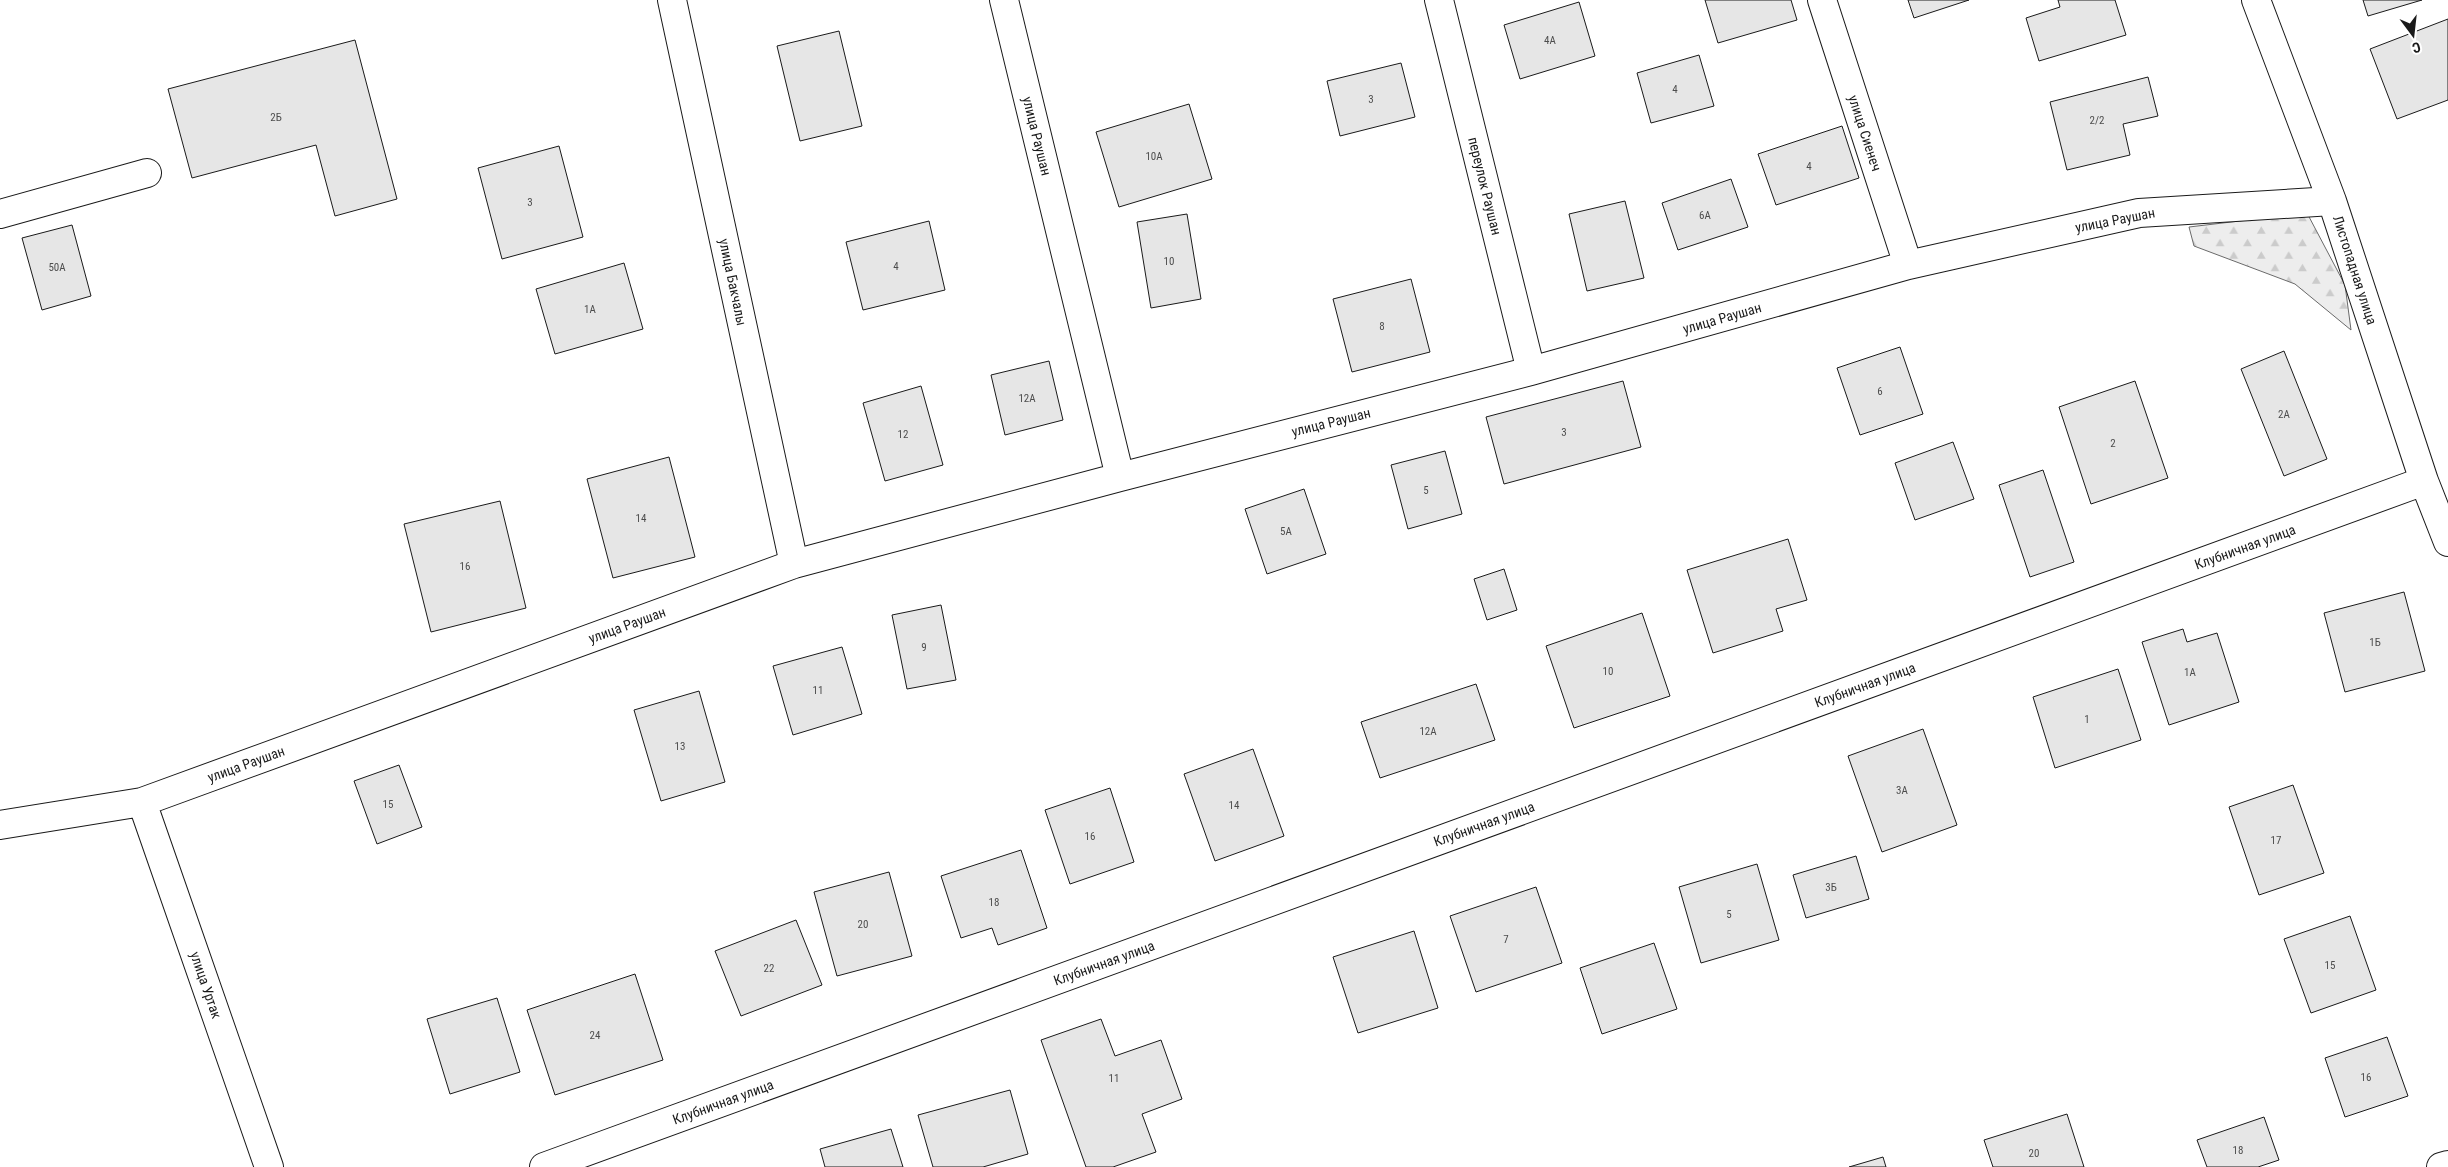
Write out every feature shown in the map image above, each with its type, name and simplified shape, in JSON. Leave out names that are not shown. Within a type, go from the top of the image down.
[{"type":"street","name":"улица Бакчалы","points":[[672,0],[794,564]]},
{"type":"street","name":"улица Раушан","points":[[1004,0],[1120,477]]},
{"type":"street","name":"переулок Раушан","points":[[1439,0],[1531,371]]},
{"type":"street","name":"улица Сиенеч","points":[[1822,0],[1908,265]]},
{"type":"street","name":"Листопадная улица","points":[[2256,0],[2332,201],[2424,481],[2448,542]]},
{"type":"street","points":[[0,214],[147,173]]},
{"type":"street","name":"улица Раушан","points":[[0,826],[142,802],[794,564],[1120,477],[1531,371],[1908,265],[2139,213],[2332,201]]},
{"type":"street","name":"Клубничная улица","points":[[544,1167],[2424,481]]},
{"type":"street","name":"улица Уртак","points":[[142,802],[269,1167]]},
{"type":"street","points":[[2442,1167],[2448,1165]]},
{"type":"green space","points":[[2307,213],[2345,285],[2351,330],[2295,284],[2194,246],[2189,227]]},
{"type":"building","points":[[1705,0],[1791,0],[1797,20],[1718,43]]},
{"type":"building","points":[[1908,0],[1969,0],[1914,18]]},
{"type":"building","points":[[2058,0],[2115,0],[2126,35],[2039,61],[2026,18],[2060,7]]},
{"type":"building","points":[[2363,0],[2422,0],[2368,16]]},
{"type":"building","points":[[1579,2],[1595,56],[1520,79],[1504,25]]},
{"type":"building","points":[[2448,19],[2448,100],[2397,119],[2370,49]]},
{"type":"building","points":[[839,31],[862,126],[800,141],[777,46]]},
{"type":"building","points":[[355,40],[397,199],[335,216],[316,145],[192,178],[168,89]]},
{"type":"building","points":[[1699,55],[1714,106],[1651,123],[1637,73]]},
{"type":"building","points":[[1401,63],[1415,117],[1340,136],[1327,81]]},
{"type":"building","points":[[2148,77],[2158,116],[2123,124],[2130,155],[2067,170],[2050,102]]},
{"type":"building","points":[[1189,104],[1212,179],[1119,207],[1096,132]]},
{"type":"building","points":[[1842,126],[1859,178],[1776,205],[1758,154]]},
{"type":"building","points":[[559,146],[583,237],[502,259],[478,168]]},
{"type":"building","points":[[1731,179],[1748,227],[1678,250],[1662,203]]},
{"type":"building","points":[[1625,201],[1644,278],[1587,291],[1569,214]]},
{"type":"building","points":[[1187,214],[1201,299],[1151,308],[1137,222]]},
{"type":"building","points":[[929,221],[945,290],[863,310],[846,242]]},
{"type":"building","points":[[72,225],[91,296],[42,310],[22,238]]},
{"type":"building","points":[[624,263],[643,329],[555,354],[536,289]]},
{"type":"building","points":[[1411,279],[1430,352],[1352,372],[1333,299]]},
{"type":"building","points":[[1900,347],[1923,414],[1860,435],[1837,368]]},
{"type":"building","points":[[2284,351],[2327,459],[2284,476],[2241,369]]},
{"type":"building","points":[[1049,361],[1063,420],[1005,435],[991,375]]},
{"type":"building","points":[[1623,381],[1641,447],[1504,484],[1486,417]]},
{"type":"building","points":[[2135,381],[2168,478],[2091,504],[2059,407]]},
{"type":"building","points":[[921,386],[943,465],[885,481],[863,403]]},
{"type":"building","points":[[1953,442],[1974,499],[1915,520],[1895,463]]},
{"type":"building","points":[[1445,451],[1462,514],[1408,529],[1391,465]]},
{"type":"building","points":[[669,457],[695,557],[613,578],[587,479]]},
{"type":"building","points":[[2043,470],[2074,562],[2030,577],[1999,485]]},
{"type":"building","points":[[1304,489],[1326,554],[1267,574],[1245,509]]},
{"type":"building","points":[[500,501],[526,608],[431,632],[404,524]]},
{"type":"building","points":[[1788,539],[1807,600],[1776,609],[1783,631],[1713,653],[1687,570]]},
{"type":"building","points":[[1504,569],[1517,610],[1487,620],[1474,579]]},
{"type":"building","points":[[2404,592],[2425,671],[2345,692],[2324,613]]},
{"type":"building","points":[[941,605],[956,680],[907,689],[892,615]]},
{"type":"building","points":[[1642,613],[1670,696],[1574,728],[1546,646]]},
{"type":"building","points":[[2183,629],[2187,642],[2217,633],[2239,702],[2169,725],[2142,642]]},
{"type":"building","points":[[842,647],[862,714],[793,735],[773,666]]},
{"type":"building","points":[[2118,669],[2141,740],[2055,768],[2033,697]]},
{"type":"building","points":[[1476,684],[1495,740],[1380,778],[1361,722]]},
{"type":"building","points":[[699,691],[725,782],[661,801],[634,710]]},
{"type":"building","points":[[1923,729],[1957,825],[1882,852],[1848,756]]},
{"type":"building","points":[[1253,749],[1284,836],[1215,861],[1184,774]]},
{"type":"building","points":[[399,765],[422,827],[377,844],[354,781]]},
{"type":"building","points":[[2293,785],[2324,873],[2259,895],[2229,807]]},
{"type":"building","points":[[1110,788],[1134,862],[1070,884],[1045,810]]},
{"type":"building","points":[[1021,850],[1047,928],[998,945],[992,928],[961,938],[941,876]]},
{"type":"building","points":[[1856,856],[1869,899],[1806,918],[1793,875]]},
{"type":"building","points":[[1757,864],[1779,940],[1701,963],[1679,887]]},
{"type":"building","points":[[889,872],[912,956],[837,976],[814,892]]},
{"type":"building","points":[[1536,887],[1562,963],[1476,992],[1450,916]]},
{"type":"building","points":[[2350,916],[2376,990],[2311,1013],[2284,939]]},
{"type":"building","points":[[796,920],[822,985],[741,1016],[715,951]]},
{"type":"building","points":[[1414,931],[1438,1008],[1358,1033],[1333,957]]},
{"type":"building","points":[[1654,943],[1677,1009],[1602,1034],[1580,968]]},
{"type":"building","points":[[635,974],[663,1060],[555,1095],[527,1010]]},
{"type":"building","points":[[497,998],[520,1072],[450,1094],[427,1019]]},
{"type":"building","points":[[1101,1019],[1115,1056],[1161,1040],[1182,1099],[1142,1114],[1156,1152],[1113,1167],[1086,1167],[1041,1040]]},
{"type":"building","points":[[2387,1037],[2408,1096],[2345,1117],[2325,1058]]},
{"type":"building","points":[[1010,1090],[1028,1154],[983,1167],[933,1167],[918,1115]]},
{"type":"building","points":[[2067,1114],[2084,1167],[1993,1167],[1984,1140]]},
{"type":"building","points":[[2264,1117],[2279,1160],[2258,1167],[2207,1167],[2197,1140]]},
{"type":"building","points":[[891,1129],[903,1167],[825,1167],[820,1149]]},
{"type":"building","points":[[1883,1157],[1886,1167],[1849,1167]]}]
